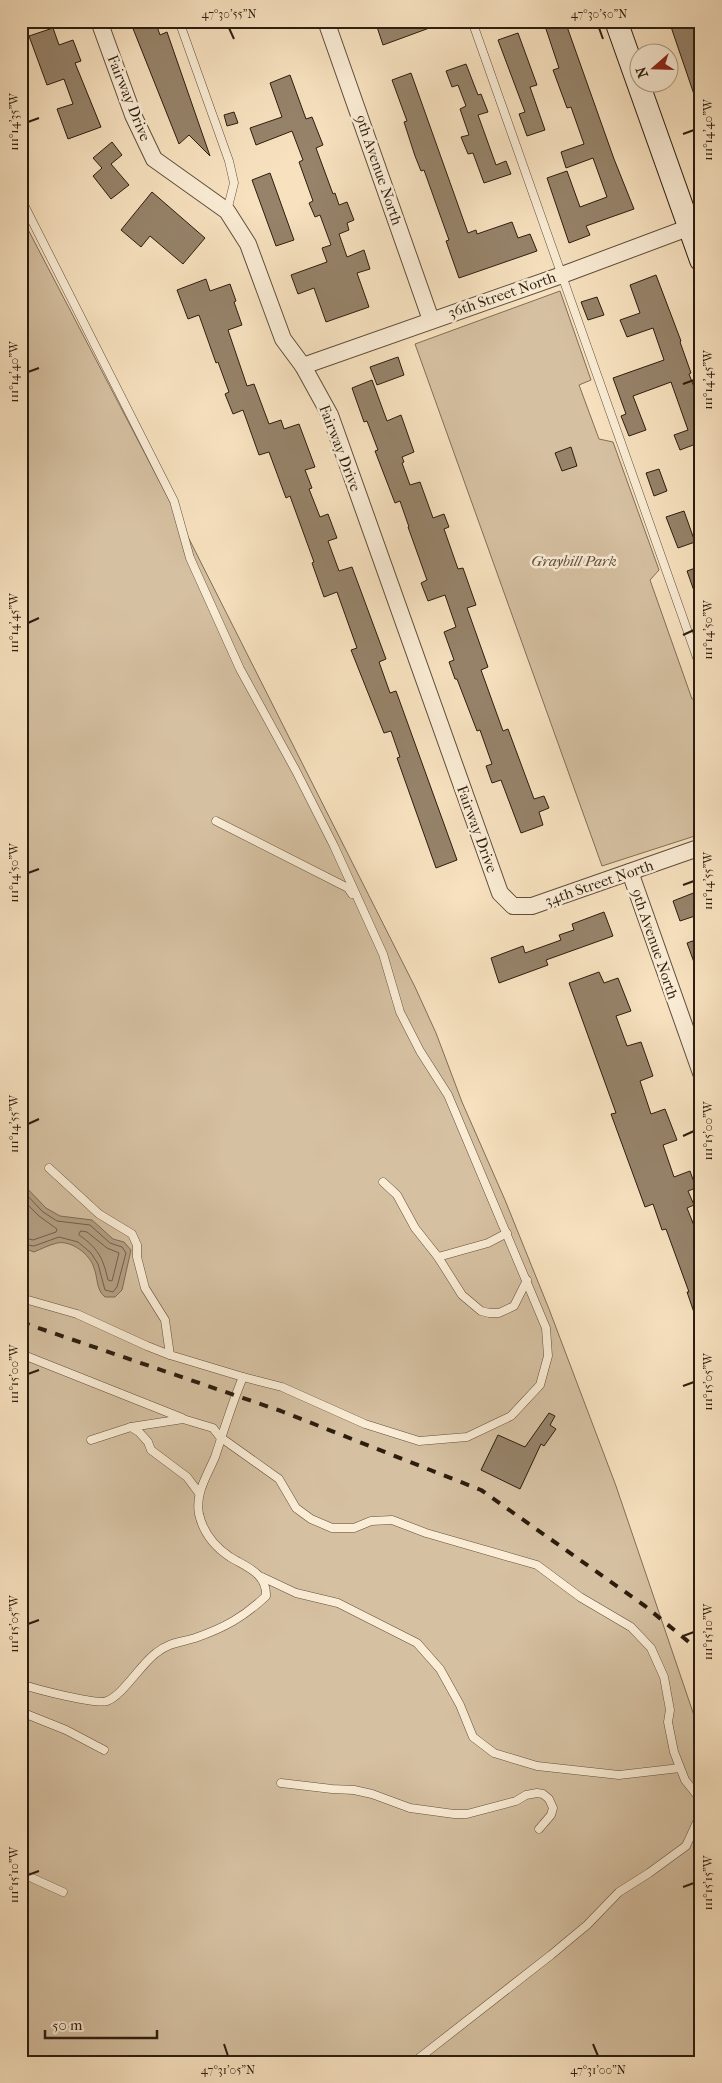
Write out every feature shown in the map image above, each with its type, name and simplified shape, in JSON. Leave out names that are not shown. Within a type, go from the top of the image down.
[{"type":"street","name":"Fairway Drive","points":[[100,21],[133,115],[154,159],[227,211],[248,244],[283,339],[302,366],[330,415],[500,893]]},
{"type":"street","name":"9th Avenue North","points":[[326,21],[431,320]]},
{"type":"street","points":[[616,21],[695,225],[701,260]]},
{"type":"street","name":"36th Street North","points":[[302,366],[562,275],[695,225]]},
{"type":"street","name":"34th Street North","points":[[500,893],[513,906],[532,906],[701,847]]},
{"type":"street","name":"9th Avenue North","points":[[630,872],[701,1072]]},
{"type":"lane","points":[[179,21],[229,161],[234,183],[227,211]]},
{"type":"lane","points":[[472,21],[701,669]]},
{"type":"lane","points":[[21,199],[174,501],[190,558],[240,669],[296,771],[334,846],[383,954],[400,1012],[420,1051],[448,1095],[546,1328],[548,1356],[540,1385],[511,1416],[468,1437],[419,1441],[365,1424],[282,1387],[170,1355],[77,1314],[21,1298]]},
{"type":"lane","points":[[216,821],[348,888],[358,901]]},
{"type":"lane","points":[[49,1168],[99,1214],[132,1234],[137,1245],[137,1257],[145,1288],[166,1320],[170,1355]]},
{"type":"lane","points":[[383,1182],[397,1196],[415,1228],[438,1257],[462,1295],[481,1311],[499,1313],[514,1306],[527,1280]]},
{"type":"lane","points":[[438,1257],[488,1243],[507,1233]]},
{"type":"lane","points":[[21,1354],[183,1419],[213,1428],[220,1437],[279,1479],[296,1508],[311,1519],[332,1528],[354,1528],[370,1521],[392,1520],[426,1533],[537,1565],[580,1597],[631,1628],[651,1648],[664,1677],[670,1710],[668,1722],[674,1752],[686,1780],[700,1799],[698,1820],[686,1846],[649,1874],[619,1892],[587,1925],[551,1955],[414,2062]]},
{"type":"lane","points":[[243,1377],[220,1437],[215,1456],[199,1493],[199,1514],[205,1532],[216,1545],[262,1578],[296,1593],[338,1603],[416,1643],[440,1669],[460,1705],[473,1737],[494,1753],[537,1766],[620,1774],[680,1768]]},
{"type":"lane","points":[[91,1440],[131,1427],[183,1419]]},
{"type":"lane","points":[[131,1427],[139,1432],[152,1450],[187,1477],[199,1493]]},
{"type":"lane","points":[[21,1684],[92,1701],[106,1702],[118,1694],[155,1654],[171,1643],[194,1638],[231,1624],[249,1613],[266,1596],[266,1589],[262,1578]]},
{"type":"lane","points":[[21,1712],[66,1730],[104,1750]]},
{"type":"lane","points":[[281,1784],[354,1790],[372,1794],[410,1808],[454,1814],[467,1814],[537,1793],[543,1794],[549,1799],[553,1808],[551,1815],[539,1829]]},
{"type":"lane","points":[[21,1875],[63,1892]]},
{"type":"green space","points":[[21,216],[178,517],[415,987],[436,1033],[462,1102],[505,1200],[549,1309],[616,1486],[701,1736],[701,2062],[21,2062]]},
{"type":"green space","name":"Graybill Park","points":[[560,291],[591,380],[579,385],[599,439],[613,442],[659,570],[650,580],[692,699],[701,699],[701,834],[602,866],[415,344]]},
{"type":"water","points":[[21,1182],[46,1208],[60,1216],[92,1220],[113,1239],[124,1242],[131,1250],[122,1290],[115,1297],[105,1297],[102,1294],[92,1263],[84,1253],[74,1246],[57,1243],[34,1252],[21,1247]]},
{"type":"building","points":[[130,21],[155,21],[160,35],[167,32],[210,156],[189,135],[179,144]]},
{"type":"building","points":[[382,21],[443,21],[443,23],[383,45],[376,24]]},
{"type":"building","points":[[565,21],[614,159],[634,209],[586,226],[590,235],[569,243],[547,178],[567,171],[580,207],[607,197],[593,158],[566,168],[561,152],[584,144],[571,107],[567,108],[553,70],[559,68],[545,26]]},
{"type":"building","points":[[669,21],[695,21],[701,37],[701,46],[697,47],[701,59],[701,108],[699,109],[680,53],[680,42],[676,42]]},
{"type":"building","points":[[53,28],[59,45],[73,40],[81,61],[75,63],[101,127],[68,139],[57,109],[73,104],[64,79],[47,85],[29,36]]},
{"type":"building","points":[[518,33],[537,85],[530,87],[545,130],[527,136],[519,114],[525,112],[498,40]]},
{"type":"building","points":[[466,64],[478,95],[481,94],[488,112],[478,115],[496,165],[506,161],[511,174],[484,183],[473,153],[468,154],[461,137],[469,135],[460,109],[466,106],[458,85],[452,87],[446,71]]},
{"type":"building","points":[[411,73],[468,233],[476,230],[477,234],[512,222],[518,238],[530,234],[537,251],[459,278],[446,241],[449,240],[424,170],[421,171],[415,156],[404,122],[407,121],[392,80]]},
{"type":"building","points":[[290,75],[306,119],[312,117],[323,145],[316,148],[333,194],[335,193],[339,205],[347,202],[354,220],[347,223],[349,230],[339,234],[347,257],[364,250],[370,269],[357,273],[369,307],[326,322],[314,288],[298,294],[291,275],[327,262],[322,248],[331,245],[320,215],[315,217],[309,203],[313,201],[299,162],[303,160],[292,131],[256,145],[250,128],[282,117],[270,83]]},
{"type":"building","points":[[234,112],[238,123],[227,126],[224,115]]},
{"type":"building","points":[[112,142],[122,155],[111,164],[129,185],[111,199],[93,176],[102,168],[93,158]]},
{"type":"building","points":[[270,173],[294,240],[276,246],[252,180]]},
{"type":"building","points":[[152,192],[205,238],[183,264],[150,236],[141,247],[121,230]]},
{"type":"building","points":[[656,275],[681,341],[691,373],[689,374],[701,405],[701,442],[680,450],[674,435],[688,430],[671,382],[633,396],[646,430],[629,436],[621,416],[626,414],[613,378],[664,360],[653,328],[627,337],[620,320],[640,313],[630,285]]},
{"type":"building","points":[[206,279],[210,291],[230,284],[242,325],[228,330],[247,386],[254,384],[269,424],[281,420],[284,429],[299,424],[315,467],[305,470],[312,488],[309,489],[320,517],[328,514],[337,538],[328,541],[339,571],[352,567],[386,659],[379,662],[390,693],[396,691],[457,860],[436,868],[397,758],[400,757],[391,731],[384,733],[351,650],[357,648],[337,592],[324,597],[312,563],[314,562],[290,496],[286,498],[269,452],[259,455],[243,410],[233,414],[225,394],[229,392],[218,362],[216,363],[199,315],[188,319],[177,290]]},
{"type":"building","points":[[597,297],[604,315],[588,320],[581,302]]},
{"type":"building","points":[[398,357],[404,375],[377,385],[370,367]]},
{"type":"building","points":[[372,380],[387,421],[401,415],[414,452],[402,457],[404,462],[402,463],[410,485],[420,482],[433,518],[444,514],[449,527],[444,529],[458,569],[463,568],[476,605],[467,608],[488,667],[481,670],[503,731],[508,729],[534,799],[544,796],[549,808],[539,812],[543,825],[521,833],[501,780],[492,783],[486,766],[492,764],[480,730],[477,731],[449,662],[454,660],[444,632],[456,627],[445,595],[428,601],[421,583],[427,580],[400,501],[395,503],[375,451],[378,450],[367,421],[364,422],[352,388]]},
{"type":"building","points":[[571,447],[577,466],[562,471],[555,453]]},
{"type":"building","points":[[659,469],[667,491],[654,496],[646,473]]},
{"type":"building","points":[[684,511],[695,542],[678,548],[666,517]]},
{"type":"building","points":[[701,566],[701,605],[699,605],[687,571]]},
{"type":"building","points":[[701,890],[701,914],[680,921],[673,901]]},
{"type":"building","points":[[604,912],[613,936],[546,960],[548,965],[499,983],[491,958],[523,946],[525,953],[561,940],[559,935],[574,930],[572,924]]},
{"type":"building","points":[[701,938],[701,976],[699,976],[687,943]]},
{"type":"building","points":[[599,972],[604,983],[618,978],[631,1011],[616,1016],[627,1046],[641,1042],[653,1076],[640,1081],[651,1114],[665,1109],[677,1140],[663,1145],[674,1177],[690,1171],[696,1188],[688,1191],[694,1205],[687,1208],[701,1243],[701,1327],[699,1327],[687,1292],[689,1292],[666,1229],[662,1230],[653,1204],[645,1207],[611,1114],[616,1113],[569,983]]},
{"type":"building","points":[[549,1413],[555,1416],[550,1425],[556,1429],[544,1446],[541,1444],[520,1489],[481,1470],[498,1435],[525,1447]]},
{"type":"railway","points":[[21,1322],[281,1411],[481,1490],[645,1606],[701,1652]]}]
